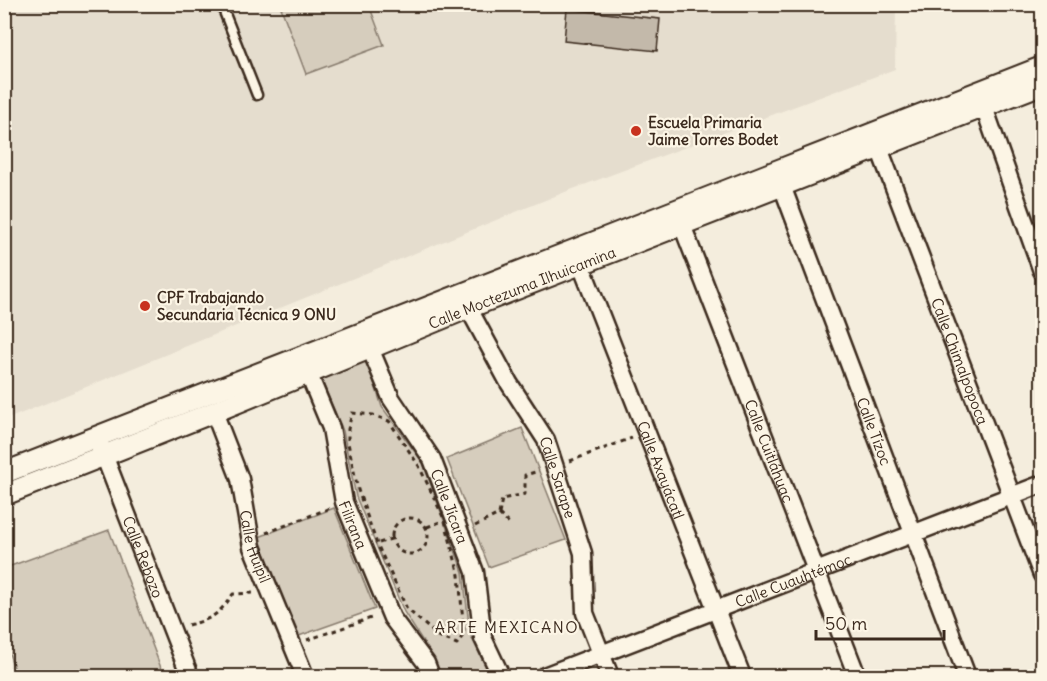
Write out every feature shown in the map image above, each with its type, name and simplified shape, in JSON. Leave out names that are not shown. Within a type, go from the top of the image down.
[{"type":"street","name":"Calle Moctezuma Ilhuicamina","points":[[4,495],[100,446],[306,366],[1042,67]]},
{"type":"street","name":"Calle Moctezuma Ilhuicamina","points":[[4,473],[214,412],[306,366],[370,348],[464,301],[581,265],[1042,84]]},
{"type":"street","points":[[984,107],[1042,271]]},
{"type":"street","name":"Calle Chimalpopoca","points":[[879,148],[1042,575]]},
{"type":"street","name":"Calle Tízoc","points":[[782,186],[967,676]]},
{"type":"street","name":"Calle Cuitláhuac","points":[[682,225],[857,676]]},
{"type":"street","name":"Calle Axayácatl","points":[[581,265],[741,676]]},
{"type":"street","name":"Calle Sarape","points":[[464,301],[509,383],[546,440],[583,553],[585,613],[610,676]]},
{"type":"street","name":"Calle Jícara","points":[[370,348],[391,398],[432,459],[476,572],[483,638],[501,676]]},
{"type":"street","name":"Filirana","points":[[306,366],[331,428],[344,502],[389,613],[426,663],[431,676]]},
{"type":"street","name":"Calle Huipil","points":[[214,412],[240,479],[251,540],[291,646],[305,676]]},
{"type":"street","name":"Calle Rebozo","points":[[100,446],[190,676]]},
{"type":"street","name":"Calle Cuauhtémoc","points":[[544,676],[1042,484]]},
{"type":"lane","points":[[221,4],[257,95]]},
{"type":"path","points":[[352,413],[373,415],[389,422],[419,465],[445,521],[459,575],[464,634],[457,644],[438,636],[407,609],[376,544],[358,490],[348,443],[348,429],[352,413]]},
{"type":"path","points":[[499,514],[502,499],[525,494],[525,475],[555,467],[647,432]]},
{"type":"path","points":[[251,540],[344,502]]},
{"type":"path","points":[[460,533],[499,514]]},
{"type":"path","points":[[499,514],[511,526]]},
{"type":"path","points":[[404,519],[416,519],[426,527],[428,539],[422,549],[411,554],[399,550],[392,539],[394,526],[404,519]]},
{"type":"path","points":[[426,527],[445,521]]},
{"type":"path","points":[[376,544],[392,539]]},
{"type":"path","points":[[172,628],[202,622],[221,611],[233,594],[270,593]]},
{"type":"path","points":[[291,646],[389,613]]},
{"type":"shaded area","name":"CPF Trabajando Secundaria Técnica 9 ONU","points":[[5,5],[896,5],[895,69],[565,192],[5,420]]},
{"type":"shaded area","points":[[280,5],[369,5],[384,45],[306,74]]},
{"type":"shaded area","points":[[366,358],[382,407],[423,463],[463,572],[470,634],[490,676],[440,676],[433,657],[404,612],[356,497],[343,431],[321,379]]},
{"type":"shaded area","points":[[522,428],[566,540],[489,567],[447,459]]},
{"type":"shaded area","points":[[334,508],[375,609],[296,637],[259,537]]},
{"type":"shaded area","points":[[109,530],[164,676],[17,676],[5,642],[5,568]]},
{"type":"building","points":[[567,9],[660,19],[657,51],[564,41]]},
{"type":"place","name":"Escuela Primaria Jaime Torres Bodet","points":[[636,131]]},
{"type":"place","name":"CPF Trabajando Secundaria Técnica 9 ONU","points":[[145,306]]},
{"type":"district","name":"ARTE MEXICANO","points":[[507,627]]}]
